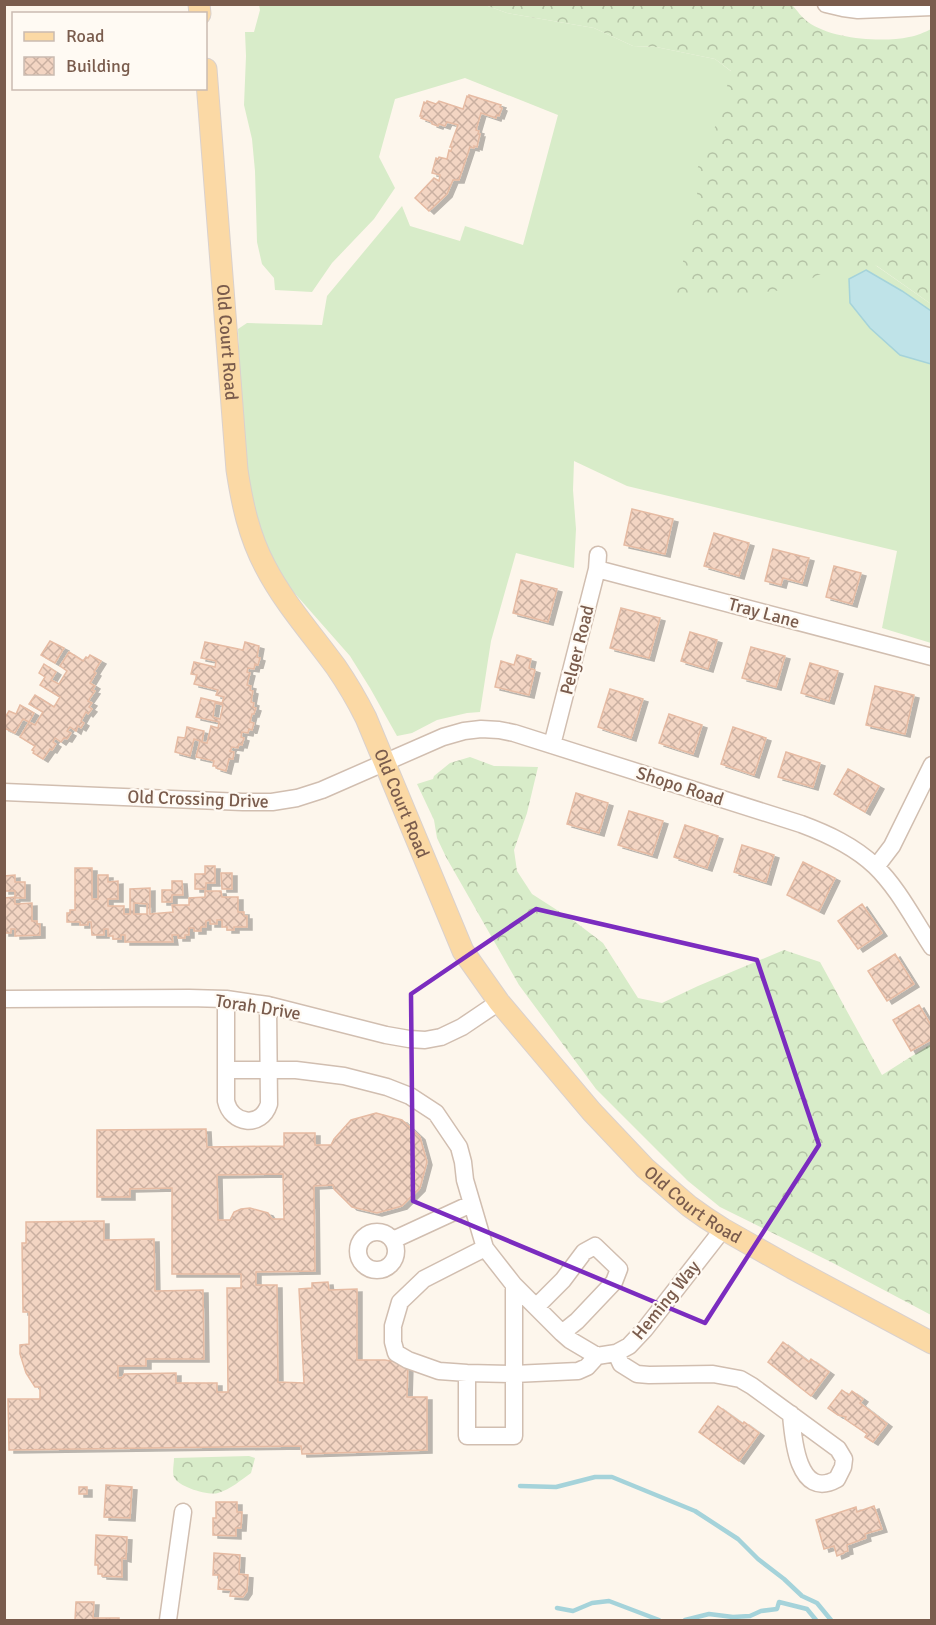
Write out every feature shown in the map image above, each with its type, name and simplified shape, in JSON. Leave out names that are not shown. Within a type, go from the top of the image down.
[{"type":"main road","name":"Old Court Road","points":[[207,82],[237,470],[250,530],[265,566],[283,597],[354,694],[463,951],[499,1002],[561,1077],[645,1168],[682,1200],[723,1229],[932,1343]]},
{"type":"street","points":[[826,4],[858,10],[932,7]]},
{"type":"street","name":"Tray Lane","points":[[598,562],[932,657]]},
{"type":"street","name":"Pelger Road","points":[[552,745],[598,562]]},
{"type":"street","name":"Shopo Road","points":[[384,762],[443,737],[481,729],[499,730],[801,824],[827,834],[864,856],[876,867],[892,886],[932,947]]},
{"type":"street","name":"Old Crossing Drive","points":[[4,792],[272,802],[297,798],[322,790],[384,762]]},
{"type":"street","points":[[876,867],[891,846],[932,765]]},
{"type":"street","name":"Torah Drive","points":[[4,999],[226,999],[268,1005],[409,1040],[441,1037],[462,1028],[499,1002]]},
{"type":"street","points":[[226,999],[226,1101],[228,1109],[235,1117],[245,1120],[261,1118],[267,1112],[269,1104],[268,1005]]},
{"type":"street","points":[[226,1070],[296,1070],[366,1081],[410,1096],[436,1113],[459,1148],[471,1204],[485,1248],[514,1285],[562,1333],[597,1356]]},
{"type":"street","points":[[393,1240],[471,1204]]},
{"type":"street","name":"Heming Way","points":[[723,1229],[645,1329],[629,1346],[615,1353],[621,1364],[637,1374],[713,1374],[740,1379],[790,1414]]},
{"type":"street","points":[[536,1307],[563,1280],[584,1252],[595,1246],[606,1256],[619,1269],[614,1282],[577,1321],[562,1333]]},
{"type":"street","points":[[485,1248],[424,1279],[400,1302],[393,1326],[396,1353],[408,1360],[439,1371],[514,1374],[578,1371],[587,1367],[597,1356],[615,1353]]},
{"type":"street","points":[[467,1373],[467,1436],[514,1436],[514,1285]]},
{"type":"street","points":[[168,1620],[183,1512]]},
{"type":"highlighted area","points":[[536,909],[757,960],[819,1145],[705,1323],[413,1201],[411,994]]},
{"type":"green space","points":[[259,5],[485,5],[507,13],[594,28],[633,46],[656,47],[715,59],[732,72],[858,253],[931,304],[931,643],[882,628],[897,551],[627,486],[574,461],[573,490],[576,529],[574,568],[516,553],[491,641],[480,712],[437,720],[412,733],[397,736],[350,656],[283,580],[265,543],[244,463],[238,329],[247,323],[322,325],[327,296],[402,206],[410,226],[460,241],[465,226],[523,245],[558,115],[465,78],[395,99],[379,157],[395,188],[374,219],[332,263],[312,292],[275,290],[274,278],[262,264],[257,242],[252,139],[244,105],[245,32],[254,32],[260,10]]},
{"type":"green space","points":[[485,5],[792,5],[808,22],[818,28],[843,36],[898,39],[915,36],[931,29],[931,304],[877,266],[872,265],[818,275],[793,289],[673,302],[698,201],[695,174],[719,117],[731,71],[715,59],[656,47],[633,46],[594,28],[507,13]]},
{"type":"green space","points":[[470,757],[494,766],[538,767],[527,813],[514,850],[517,871],[532,894],[603,943],[638,998],[662,1003],[784,950],[820,962],[882,1075],[931,1044],[931,1315],[720,1207],[688,1181],[596,1089],[519,985],[437,838],[434,820],[417,784],[433,779],[450,763]]},
{"type":"green space","points":[[249,1456],[255,1458],[251,1473],[232,1487],[214,1494],[187,1487],[177,1481],[173,1475],[174,1458]]},
{"type":"water","points":[[866,270],[931,311],[931,364],[900,355],[870,328],[850,303],[849,279]]},
{"type":"building","points":[[469,95],[501,105],[502,108],[496,118],[481,113],[476,130],[480,134],[477,147],[470,147],[459,180],[453,180],[447,194],[429,211],[415,198],[434,178],[439,181],[440,175],[432,173],[436,158],[447,159],[458,125],[447,122],[445,126],[439,124],[438,126],[421,118],[424,102],[436,104],[439,101],[463,109]]},
{"type":"building","points":[[632,509],[673,519],[665,554],[624,545]]},
{"type":"building","points":[[714,533],[749,543],[739,576],[704,566]]},
{"type":"building","points":[[773,549],[809,558],[802,583],[783,578],[781,585],[765,581]]},
{"type":"building","points":[[834,566],[861,573],[852,604],[826,597]]},
{"type":"building","points":[[521,580],[557,589],[548,622],[513,613]]},
{"type":"building","points":[[621,608],[660,618],[649,658],[610,648]]},
{"type":"building","points":[[690,632],[717,640],[708,669],[681,661]]},
{"type":"building","points":[[50,641],[64,648],[55,663],[41,655]]},
{"type":"building","points":[[205,642],[243,650],[245,642],[259,646],[258,665],[255,664],[254,669],[248,668],[247,672],[250,673],[247,685],[251,686],[250,690],[253,691],[251,702],[256,708],[250,722],[254,723],[252,730],[249,729],[248,733],[242,732],[241,737],[244,738],[242,745],[239,744],[238,748],[232,747],[230,751],[234,752],[233,759],[229,759],[226,771],[213,766],[214,761],[196,757],[200,741],[194,739],[190,756],[175,752],[178,737],[185,738],[187,727],[204,731],[202,742],[207,743],[211,726],[218,728],[219,722],[196,717],[201,698],[222,703],[224,697],[216,695],[218,690],[194,684],[197,675],[191,674],[194,662],[215,667],[216,661],[201,658]],"holes":[[[215,703],[223,705],[220,719],[213,717]]]},
{"type":"building","points":[[751,647],[785,656],[776,687],[742,678]]},
{"type":"building","points":[[69,652],[83,661],[90,655],[101,661],[90,683],[95,686],[92,690],[95,691],[88,701],[92,703],[89,707],[92,709],[88,714],[86,712],[81,721],[84,723],[81,728],[78,726],[76,731],[70,727],[67,731],[71,733],[67,739],[64,738],[61,742],[55,738],[53,742],[56,744],[43,759],[33,753],[35,746],[20,737],[29,722],[35,725],[43,712],[29,704],[35,695],[54,707],[60,697],[40,685],[45,677],[39,673],[44,664],[56,672],[51,680],[59,684],[67,671],[60,666]]},
{"type":"building","points":[[517,655],[531,659],[529,668],[535,670],[529,695],[495,687],[501,661],[514,665]]},
{"type":"building","points":[[810,663],[838,671],[829,701],[801,693]]},
{"type":"building","points":[[875,686],[914,695],[905,734],[866,725]]},
{"type":"building","points":[[610,689],[643,699],[631,738],[598,727]]},
{"type":"building","points":[[20,705],[34,713],[29,722],[23,719],[15,733],[4,728],[4,719],[9,711],[16,714]]},
{"type":"building","points":[[669,714],[702,725],[693,754],[659,743]]},
{"type":"building","points":[[733,727],[766,738],[754,775],[721,764]]},
{"type":"building","points":[[786,752],[820,763],[813,787],[778,777]]},
{"type":"building","points":[[848,769],[879,786],[865,812],[834,794]]},
{"type":"building","points":[[576,793],[608,803],[599,833],[567,824]]},
{"type":"building","points":[[629,811],[663,821],[652,855],[618,845]]},
{"type":"building","points":[[685,825],[718,836],[707,868],[674,857]]},
{"type":"building","points":[[742,845],[774,855],[766,882],[734,872]]},
{"type":"building","points":[[803,862],[835,878],[819,911],[787,895]]},
{"type":"building","points":[[205,866],[215,866],[215,883],[206,883],[206,889],[195,889],[195,874],[205,874]]},
{"type":"building","points":[[75,868],[92,868],[92,899],[98,899],[98,875],[108,875],[108,882],[118,881],[118,899],[108,899],[108,906],[124,906],[124,914],[130,914],[130,889],[150,888],[150,914],[173,912],[172,905],[189,905],[189,898],[205,897],[205,891],[221,891],[222,897],[238,897],[238,912],[244,912],[244,916],[247,916],[247,927],[234,927],[234,930],[227,930],[227,927],[222,927],[222,920],[217,920],[217,924],[210,924],[210,920],[206,921],[206,927],[201,927],[201,931],[189,928],[189,935],[185,935],[185,938],[172,935],[173,942],[125,942],[125,935],[121,935],[121,939],[108,936],[108,929],[104,929],[104,935],[92,935],[91,922],[88,922],[88,925],[80,925],[80,922],[67,922],[67,913],[75,910]],"holes":[[[134,903],[147,904],[147,914],[134,914]]]},
{"type":"building","points":[[221,873],[232,873],[232,889],[222,889]]},
{"type":"building","points":[[15,875],[15,882],[25,882],[25,898],[15,898],[15,891],[4,891],[4,876]]},
{"type":"building","points":[[172,881],[182,881],[183,895],[172,895],[172,902],[162,902],[162,890],[172,890]]},
{"type":"building","points":[[15,897],[15,904],[32,903],[32,921],[40,924],[40,935],[15,936],[15,929],[11,929],[11,933],[4,933],[4,898]]},
{"type":"building","points":[[862,904],[882,933],[858,949],[838,921]]},
{"type":"building","points":[[895,954],[914,984],[887,1001],[868,971]]},
{"type":"building","points":[[919,1005],[932,1027],[932,1039],[911,1051],[893,1020]]},
{"type":"building","points":[[376,1113],[402,1120],[420,1137],[427,1162],[420,1188],[402,1206],[377,1213],[352,1207],[334,1189],[333,1185],[314,1186],[315,1271],[256,1272],[256,1285],[277,1285],[278,1382],[304,1383],[299,1289],[312,1288],[312,1283],[328,1282],[329,1290],[357,1289],[357,1360],[385,1360],[408,1364],[407,1397],[427,1397],[427,1450],[302,1454],[301,1446],[9,1450],[8,1399],[40,1399],[40,1387],[35,1387],[26,1373],[20,1354],[20,1345],[29,1344],[29,1312],[23,1312],[22,1243],[26,1243],[26,1222],[104,1221],[104,1240],[154,1239],[155,1291],[203,1290],[204,1359],[146,1359],[146,1366],[118,1366],[118,1378],[123,1377],[124,1374],[176,1373],[176,1383],[217,1383],[217,1392],[228,1392],[227,1288],[241,1288],[241,1274],[172,1274],[172,1188],[130,1189],[130,1197],[97,1197],[97,1130],[206,1129],[207,1147],[284,1146],[284,1133],[315,1133],[315,1145],[331,1145],[351,1120]],"holes":[[[283,1174],[284,1219],[272,1219],[268,1213],[250,1208],[234,1212],[230,1220],[218,1220],[217,1175]]]},
{"type":"building","points":[[783,1342],[809,1362],[811,1359],[829,1372],[811,1396],[768,1362]]},
{"type":"building","points":[[842,1390],[849,1395],[852,1391],[863,1399],[860,1403],[887,1424],[873,1442],[865,1437],[867,1434],[845,1419],[846,1417],[828,1408]]},
{"type":"building","points":[[718,1406],[759,1433],[739,1461],[699,1432]]},
{"type":"building","points":[[106,1485],[132,1487],[130,1518],[104,1517]]},
{"type":"building","points":[[79,1487],[87,1487],[87,1494],[79,1494]]},
{"type":"building","points":[[216,1502],[237,1502],[237,1512],[242,1512],[241,1528],[236,1528],[236,1536],[213,1535]]},
{"type":"building","points":[[874,1506],[882,1529],[865,1534],[866,1538],[847,1545],[848,1551],[837,1556],[834,1546],[824,1549],[816,1520],[856,1507],[857,1512]]},
{"type":"building","points":[[96,1535],[127,1537],[126,1559],[122,1558],[122,1577],[98,1574],[98,1565],[95,1565]]},
{"type":"building","points":[[214,1553],[240,1555],[239,1574],[248,1575],[247,1591],[243,1597],[230,1596],[231,1590],[218,1589],[219,1575],[213,1575]]},
{"type":"building","points":[[76,1602],[94,1602],[93,1618],[119,1618],[119,1620],[75,1620]]},
{"type":"waterway","points":[[520,1486],[556,1487],[595,1477],[612,1477],[695,1511],[738,1539],[802,1596],[817,1603],[831,1620]]},
{"type":"waterway","points":[[557,1608],[573,1611],[592,1603],[609,1601],[659,1620]]},
{"type":"waterway","points":[[685,1620],[709,1614],[733,1617],[750,1616],[761,1611],[777,1609],[779,1602],[807,1609],[816,1620]]}]
